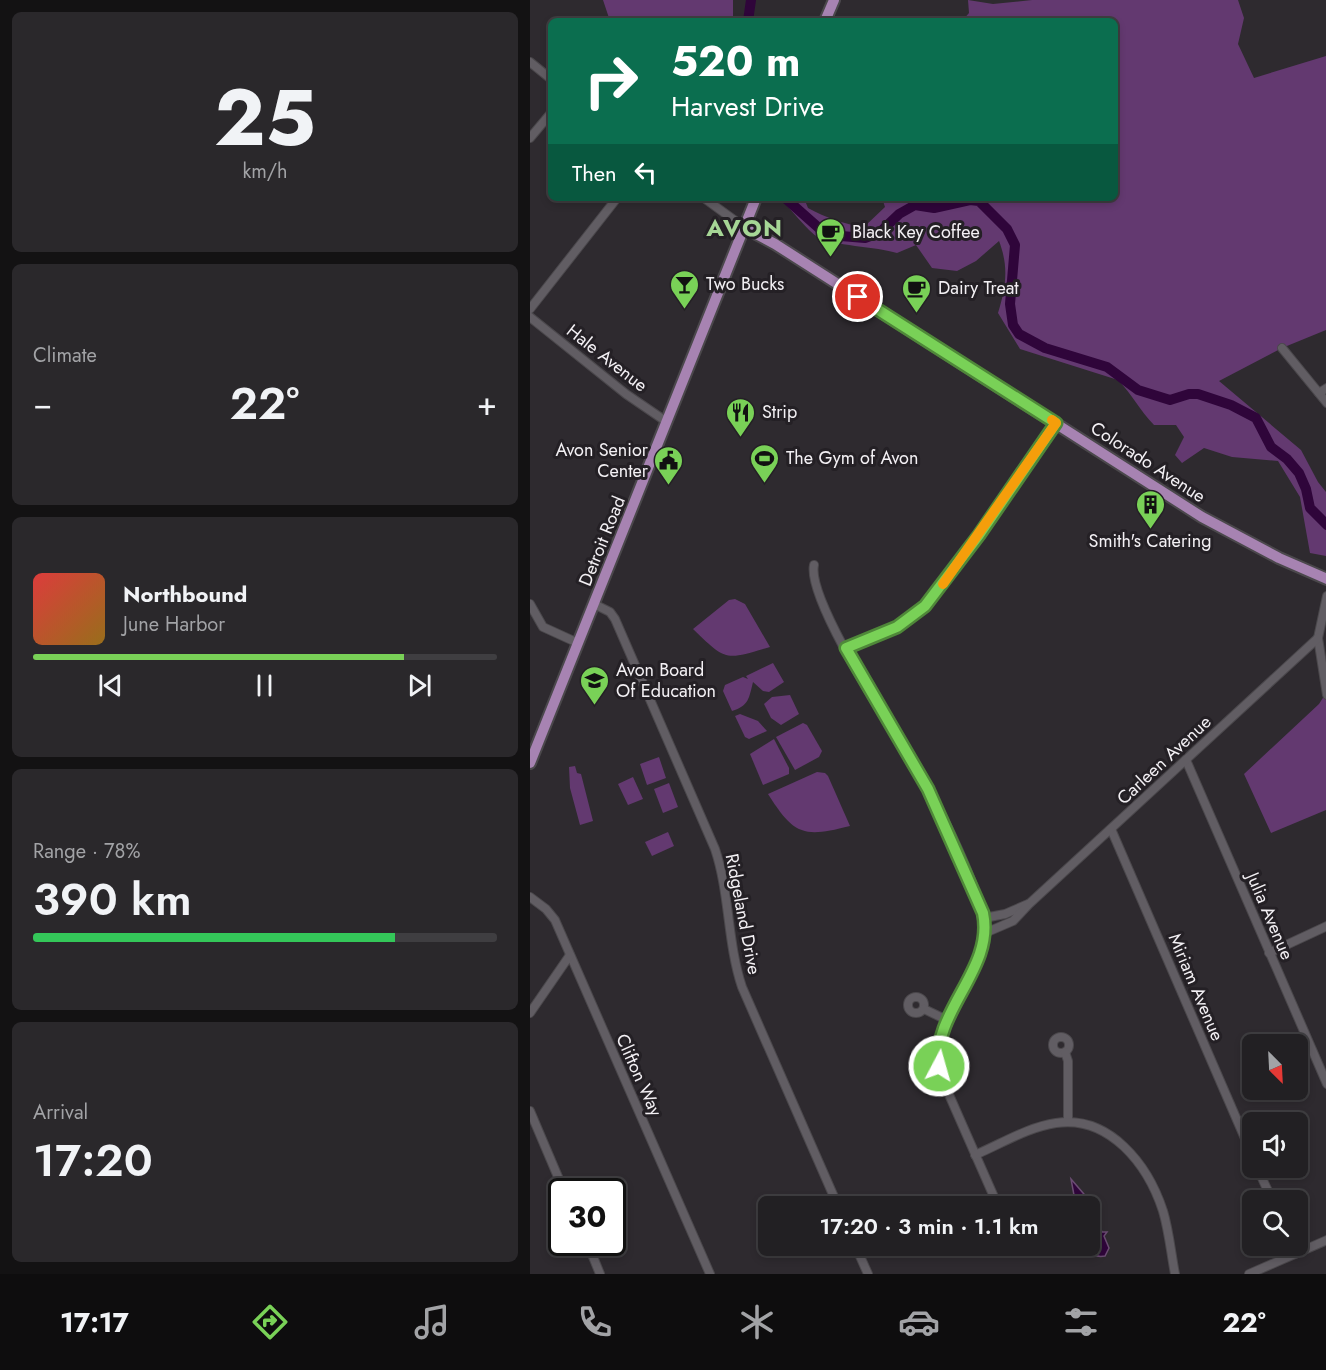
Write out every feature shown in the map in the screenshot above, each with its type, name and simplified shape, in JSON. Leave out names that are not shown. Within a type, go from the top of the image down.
[{"type":"main road","points":[[826,18],[834,0]]},
{"type":"main road","name":"Detroit Road","points":[[530,763],[755,201]]},
{"type":"main road","name":"Colorado Avenue","points":[[745,228],[758,233],[1218,526],[1279,558],[1326,579]]},
{"type":"street","points":[[530,62],[548,77]]},
{"type":"street","points":[[530,138],[548,117]]},
{"type":"street","points":[[530,309],[615,201]]},
{"type":"street","points":[[708,201],[745,228]]},
{"type":"street","name":"Hale Avenue","points":[[530,316],[626,394],[667,422]]},
{"type":"street","points":[[1282,348],[1326,403]]},
{"type":"street","points":[[1319,393],[1326,388]]},
{"type":"street","points":[[846,648],[897,627],[925,606],[979,535],[1056,423]]},
{"type":"street","points":[[814,566],[814,582],[846,648],[931,794],[984,918],[985,933],[981,953],[949,1021],[939,1050],[940,1071],[993,1196]]},
{"type":"street","points":[[1326,596],[1318,638],[1326,695]]},
{"type":"street","name":"Ridgeland Drive","points":[[594,603],[610,612],[615,619],[715,849],[725,883],[732,953],[742,987],[834,1196]]},
{"type":"street","points":[[530,604],[543,627],[578,643]]},
{"type":"street","name":"Carleen Avenue","points":[[985,933],[1013,921],[1318,638]]},
{"type":"street","name":"Julia Avenue","points":[[1186,760],[1326,1084]]},
{"type":"street","name":"Miriam Avenue","points":[[1111,829],[1242,1132]]},
{"type":"street","name":"Clifton Way","points":[[530,897],[551,914],[710,1274]]},
{"type":"street","name":"Carleen Avenue","points":[[984,918],[1005,914],[1029,904]]},
{"type":"street","points":[[1269,953],[1326,926]]},
{"type":"street","points":[[530,1013],[570,955]]},
{"type":"street","points":[[923,1009],[949,1021]]},
{"type":"street","points":[[1065,1052],[1068,1061],[1068,1122]]},
{"type":"street","points":[[530,1111],[558,1178]]},
{"type":"street","points":[[975,1155],[1035,1128],[1068,1122],[1089,1125],[1108,1133],[1135,1159],[1162,1208],[1175,1274]]},
{"type":"street","points":[[1308,1248],[1326,1240]]},
{"type":"street","points":[[593,1256],[600,1274]]},
{"type":"street","points":[[860,1256],[868,1274]]},
{"type":"street","points":[[1249,1274],[1290,1256]]},
{"type":"shaded area","points":[[603,0],[733,0],[733,16],[731,18],[609,18]]},
{"type":"shaded area","points":[[968,0],[993,4],[1032,0],[1238,0],[1244,18],[1238,44],[1254,78],[1326,56],[1326,330],[1282,348],[1219,381],[1301,450],[1326,492],[1326,556],[1310,553],[1300,497],[1278,461],[1232,457],[1204,448],[1182,463],[1175,455],[1184,437],[1176,425],[1154,425],[1118,380],[1020,349],[998,313],[1005,277],[1004,260],[999,241],[976,261],[957,271],[932,268],[916,245],[897,253],[819,238],[782,201],[805,201],[808,208],[815,212],[864,227],[885,207],[883,201],[1118,201],[1118,18],[965,18],[969,13]]},
{"type":"shaded area","points":[[735,599],[745,604],[770,647],[735,656],[727,655],[713,648],[693,629],[729,600]]},
{"type":"shaded area","points":[[773,663],[784,682],[769,692],[763,691],[753,682],[745,704],[732,711],[723,691],[725,685],[743,677],[748,679],[746,676]]},
{"type":"shaded area","points":[[1326,693],[1326,810],[1271,833],[1244,774],[1319,704]]},
{"type":"shaded area","points":[[790,695],[799,714],[781,725],[771,718],[764,704],[772,697]]},
{"type":"shaded area","points":[[740,714],[758,721],[767,731],[749,739],[745,737],[735,716]]},
{"type":"shaded area","points":[[803,723],[807,725],[822,751],[819,757],[795,770],[776,737]]},
{"type":"shaded area","points":[[774,739],[789,768],[789,774],[763,785],[750,754]]},
{"type":"shaded area","points":[[659,757],[666,778],[647,785],[640,764]]},
{"type":"shaded area","points":[[575,766],[577,773],[581,774],[593,821],[580,825],[570,788],[569,767]]},
{"type":"shaded area","points":[[817,772],[828,776],[850,826],[821,832],[801,830],[785,818],[768,794]]},
{"type":"shaded area","points":[[633,777],[643,799],[628,805],[618,784]]},
{"type":"shaded area","points":[[669,783],[678,807],[663,813],[654,789]]},
{"type":"shaded area","points":[[668,832],[674,846],[652,856],[645,842]]},
{"type":"shaded area","points":[[1071,1179],[1086,1196],[1074,1196]]},
{"type":"shaded area","points":[[1100,1227],[1102,1232],[1107,1232],[1104,1236],[1109,1248],[1105,1256],[1100,1256]]},
{"type":"waterway","points":[[748,18],[751,0]]},
{"type":"waterway","points":[[788,201],[820,229],[841,236],[865,238],[879,233],[899,214],[915,205],[934,208],[966,201]]},
{"type":"waterway","points":[[979,201],[1007,229],[1015,245],[1010,304],[1013,325],[1019,334],[1045,348],[1107,367],[1138,390],[1170,400],[1189,394],[1198,394],[1231,405],[1256,418],[1271,447],[1287,459],[1299,473],[1306,489],[1310,508],[1327,525]]},
{"type":"slow traffic","points":[[943,584],[1056,423],[1052,420]]},
{"type":"place","name":"Black Key Coffee","points":[[831,258]]},
{"type":"place","name":"Two Bucks","points":[[685,310]]},
{"type":"place","name":"Dairy Treat","points":[[917,314]]},
{"type":"place","name":"Strip","points":[[741,438]]},
{"type":"place","name":"The Gym of Avon","points":[[765,484]]},
{"type":"place","name":"Avon Senior Center","points":[[669,486]]},
{"type":"place","name":"Smith's Catering","points":[[1150,530]]},
{"type":"place","name":"Avon Board Of Education","points":[[595,706]]},
{"type":"district","name":"AVON","points":[[745,228]]},
{"type":"route","points":[[858,297],[1056,423],[979,535],[925,606],[907,621],[887,633],[846,648],[928,789],[983,913],[985,930],[983,947],[943,1034],[939,1050],[939,1066]]}]
